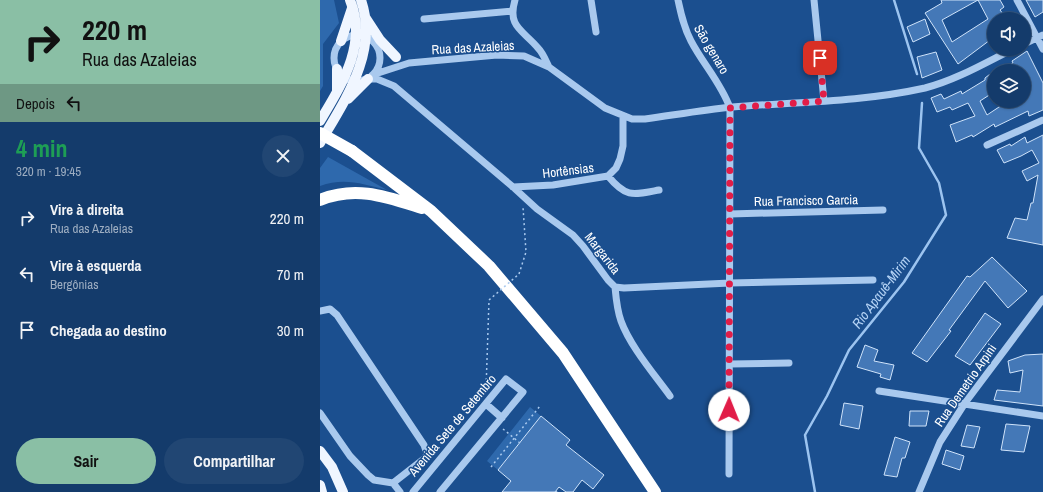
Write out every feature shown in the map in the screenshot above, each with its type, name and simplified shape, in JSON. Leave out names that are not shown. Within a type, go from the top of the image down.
[{"type":"highway","points":[[320,133],[352,151],[431,210],[489,266],[563,353],[655,492]]},
{"type":"highway","points":[[320,200],[331,195],[352,192],[376,194],[431,210]]},
{"type":"main road","points":[[355,2],[380,40],[396,57]]},
{"type":"main road","points":[[320,143],[355,82],[366,45],[362,36],[355,2]]},
{"type":"main road","points":[[341,41],[355,2]]},
{"type":"main road","points":[[320,121],[345,78],[362,36],[364,16]]},
{"type":"main road","points":[[337,69],[337,91]]},
{"type":"main road","points":[[342,105],[370,77]]},
{"type":"main road","points":[[320,451],[332,467],[343,492]]},
{"type":"main road","points":[[320,485],[322,492]]},
{"type":"street","points":[[516,0],[512,11],[518,29],[536,46],[549,67]]},
{"type":"street","points":[[591,0],[596,32]]},
{"type":"street","name":"São genaro","points":[[678,0],[684,28],[726,95],[730,108]]},
{"type":"street","points":[[814,0],[824,101]]},
{"type":"street","points":[[1017,0],[1040,36],[1043,49]]},
{"type":"street","points":[[424,19],[512,11]]},
{"type":"street","points":[[355,82],[345,78],[337,69],[334,56],[336,48],[341,41],[348,37],[362,36],[374,43],[378,50],[380,62],[376,72],[370,77]]},
{"type":"street","points":[[1031,40],[1040,36]]},
{"type":"street","name":"Rua das Azaleias","points":[[378,50],[409,63]]},
{"type":"street","name":"Rua das Azaleias","points":[[355,82],[409,63],[510,55],[524,56],[549,67],[605,108],[632,119],[645,119],[730,108],[888,95],[926,87],[953,78],[999,56]]},
{"type":"street","name":"Margarida","points":[[370,77],[394,86],[513,186],[525,198],[574,235],[615,287],[873,280]]},
{"type":"street","points":[[729,474],[730,108]]},
{"type":"street","name":"Hortênsias","points":[[513,186],[553,185],[608,176],[616,168],[620,159],[623,146],[623,116]]},
{"type":"street","points":[[987,145],[1043,120]]},
{"type":"street","points":[[608,176],[617,188],[625,192],[637,194],[659,190]]},
{"type":"street","name":"Rua Francisco Garcia","points":[[730,214],[883,210]]},
{"type":"street","points":[[615,287],[617,307],[621,322],[639,353],[670,396]]},
{"type":"street","name":"Rua Demetrio Arpini","points":[[919,492],[940,442],[965,403],[1043,299]]},
{"type":"street","points":[[320,311],[330,309],[337,316],[427,450],[425,458],[392,483]]},
{"type":"street","points":[[730,364],[790,363]]},
{"type":"street","name":"Avenida Sete de Setembro","points":[[414,492],[506,379],[523,392],[440,492]]},
{"type":"street","points":[[879,391],[1043,416]]},
{"type":"street","points":[[486,404],[499,421]]},
{"type":"street","points":[[320,413],[350,456],[368,475],[374,480],[392,483],[400,492]]},
{"type":"path","points":[[486,404],[489,300],[519,274],[526,252],[522,213],[525,198]]},
{"type":"path","points":[[491,467],[540,406]]},
{"type":"path","points":[[499,421],[520,443]]},
{"type":"shaded area","points":[[320,0],[334,0],[339,23],[323,44],[323,86],[320,91]]},
{"type":"shaded area","points":[[328,157],[387,190],[354,182],[337,182],[320,186],[320,168]]},
{"type":"shaded area","points":[[530,407],[541,416],[498,470],[487,461]]},
{"type":"building","points":[[941,0],[978,0],[942,20],[952,42],[987,20],[987,42],[958,64],[925,13],[942,3]]},
{"type":"building","points":[[978,0],[1000,0],[1004,7],[1000,10],[1002,12],[987,12],[987,17]]},
{"type":"building","points":[[1026,0],[1043,0],[1043,12],[1035,17]]},
{"type":"building","points":[[925,19],[930,34],[913,42],[907,27]]},
{"type":"building","points":[[936,52],[942,70],[922,78],[917,57]]},
{"type":"building","points":[[1020,56],[1030,56],[1043,83],[1043,110],[1029,116],[1028,111],[995,127],[994,124],[973,137],[972,135],[956,142],[950,125],[975,116],[968,103],[952,110],[950,107],[937,112],[931,98],[941,94],[944,99],[961,91],[962,94],[985,80],[987,76],[987,96],[980,101],[987,115],[998,108],[1031,108],[1031,64],[1012,64],[1013,63],[1012,61]]},
{"type":"building","points":[[1043,135],[1043,245],[1007,238],[1015,218],[1027,220],[1031,203],[1033,203],[1038,175],[1027,181],[1022,171],[1039,163],[1032,150],[1004,163],[997,150],[1010,144],[1011,146],[1025,137],[1027,143]]},
{"type":"building","points":[[992,257],[1027,291],[1008,308],[985,281],[949,330],[951,331],[927,362],[912,353],[967,276],[970,277]]},
{"type":"building","points":[[985,313],[1001,324],[970,365],[955,356]]},
{"type":"building","points":[[865,345],[878,350],[874,361],[894,365],[890,380],[880,377],[881,374],[857,367]]},
{"type":"building","points":[[1043,354],[1043,406],[994,400],[997,390],[1020,392],[1023,370],[1010,373],[1008,361],[1025,355]]},
{"type":"building","points":[[844,403],[863,406],[859,429],[840,425]]},
{"type":"building","points":[[910,411],[929,411],[926,426],[909,426]]},
{"type":"building","points":[[541,416],[570,440],[566,445],[604,475],[593,489],[582,480],[573,492],[566,492],[559,487],[555,492],[502,492],[511,481],[498,470]]},
{"type":"building","points":[[1006,424],[1030,426],[1024,452],[1001,450]]},
{"type":"building","points":[[967,425],[980,427],[974,448],[961,446]]},
{"type":"building","points":[[895,437],[910,442],[905,458],[902,458],[897,477],[884,475]]},
{"type":"building","points":[[946,450],[964,456],[960,470],[942,464]]},
{"type":"waterway","name":"Rio Apauê-Mirim","points":[[894,0],[917,74]]},
{"type":"waterway","name":"Rio Apauê-Mirim","points":[[815,492],[805,435],[827,396],[849,350],[904,282],[946,215],[939,183],[919,148],[922,103]]},
{"type":"route","points":[[729,410],[730,108],[824,101],[820,58]]}]
